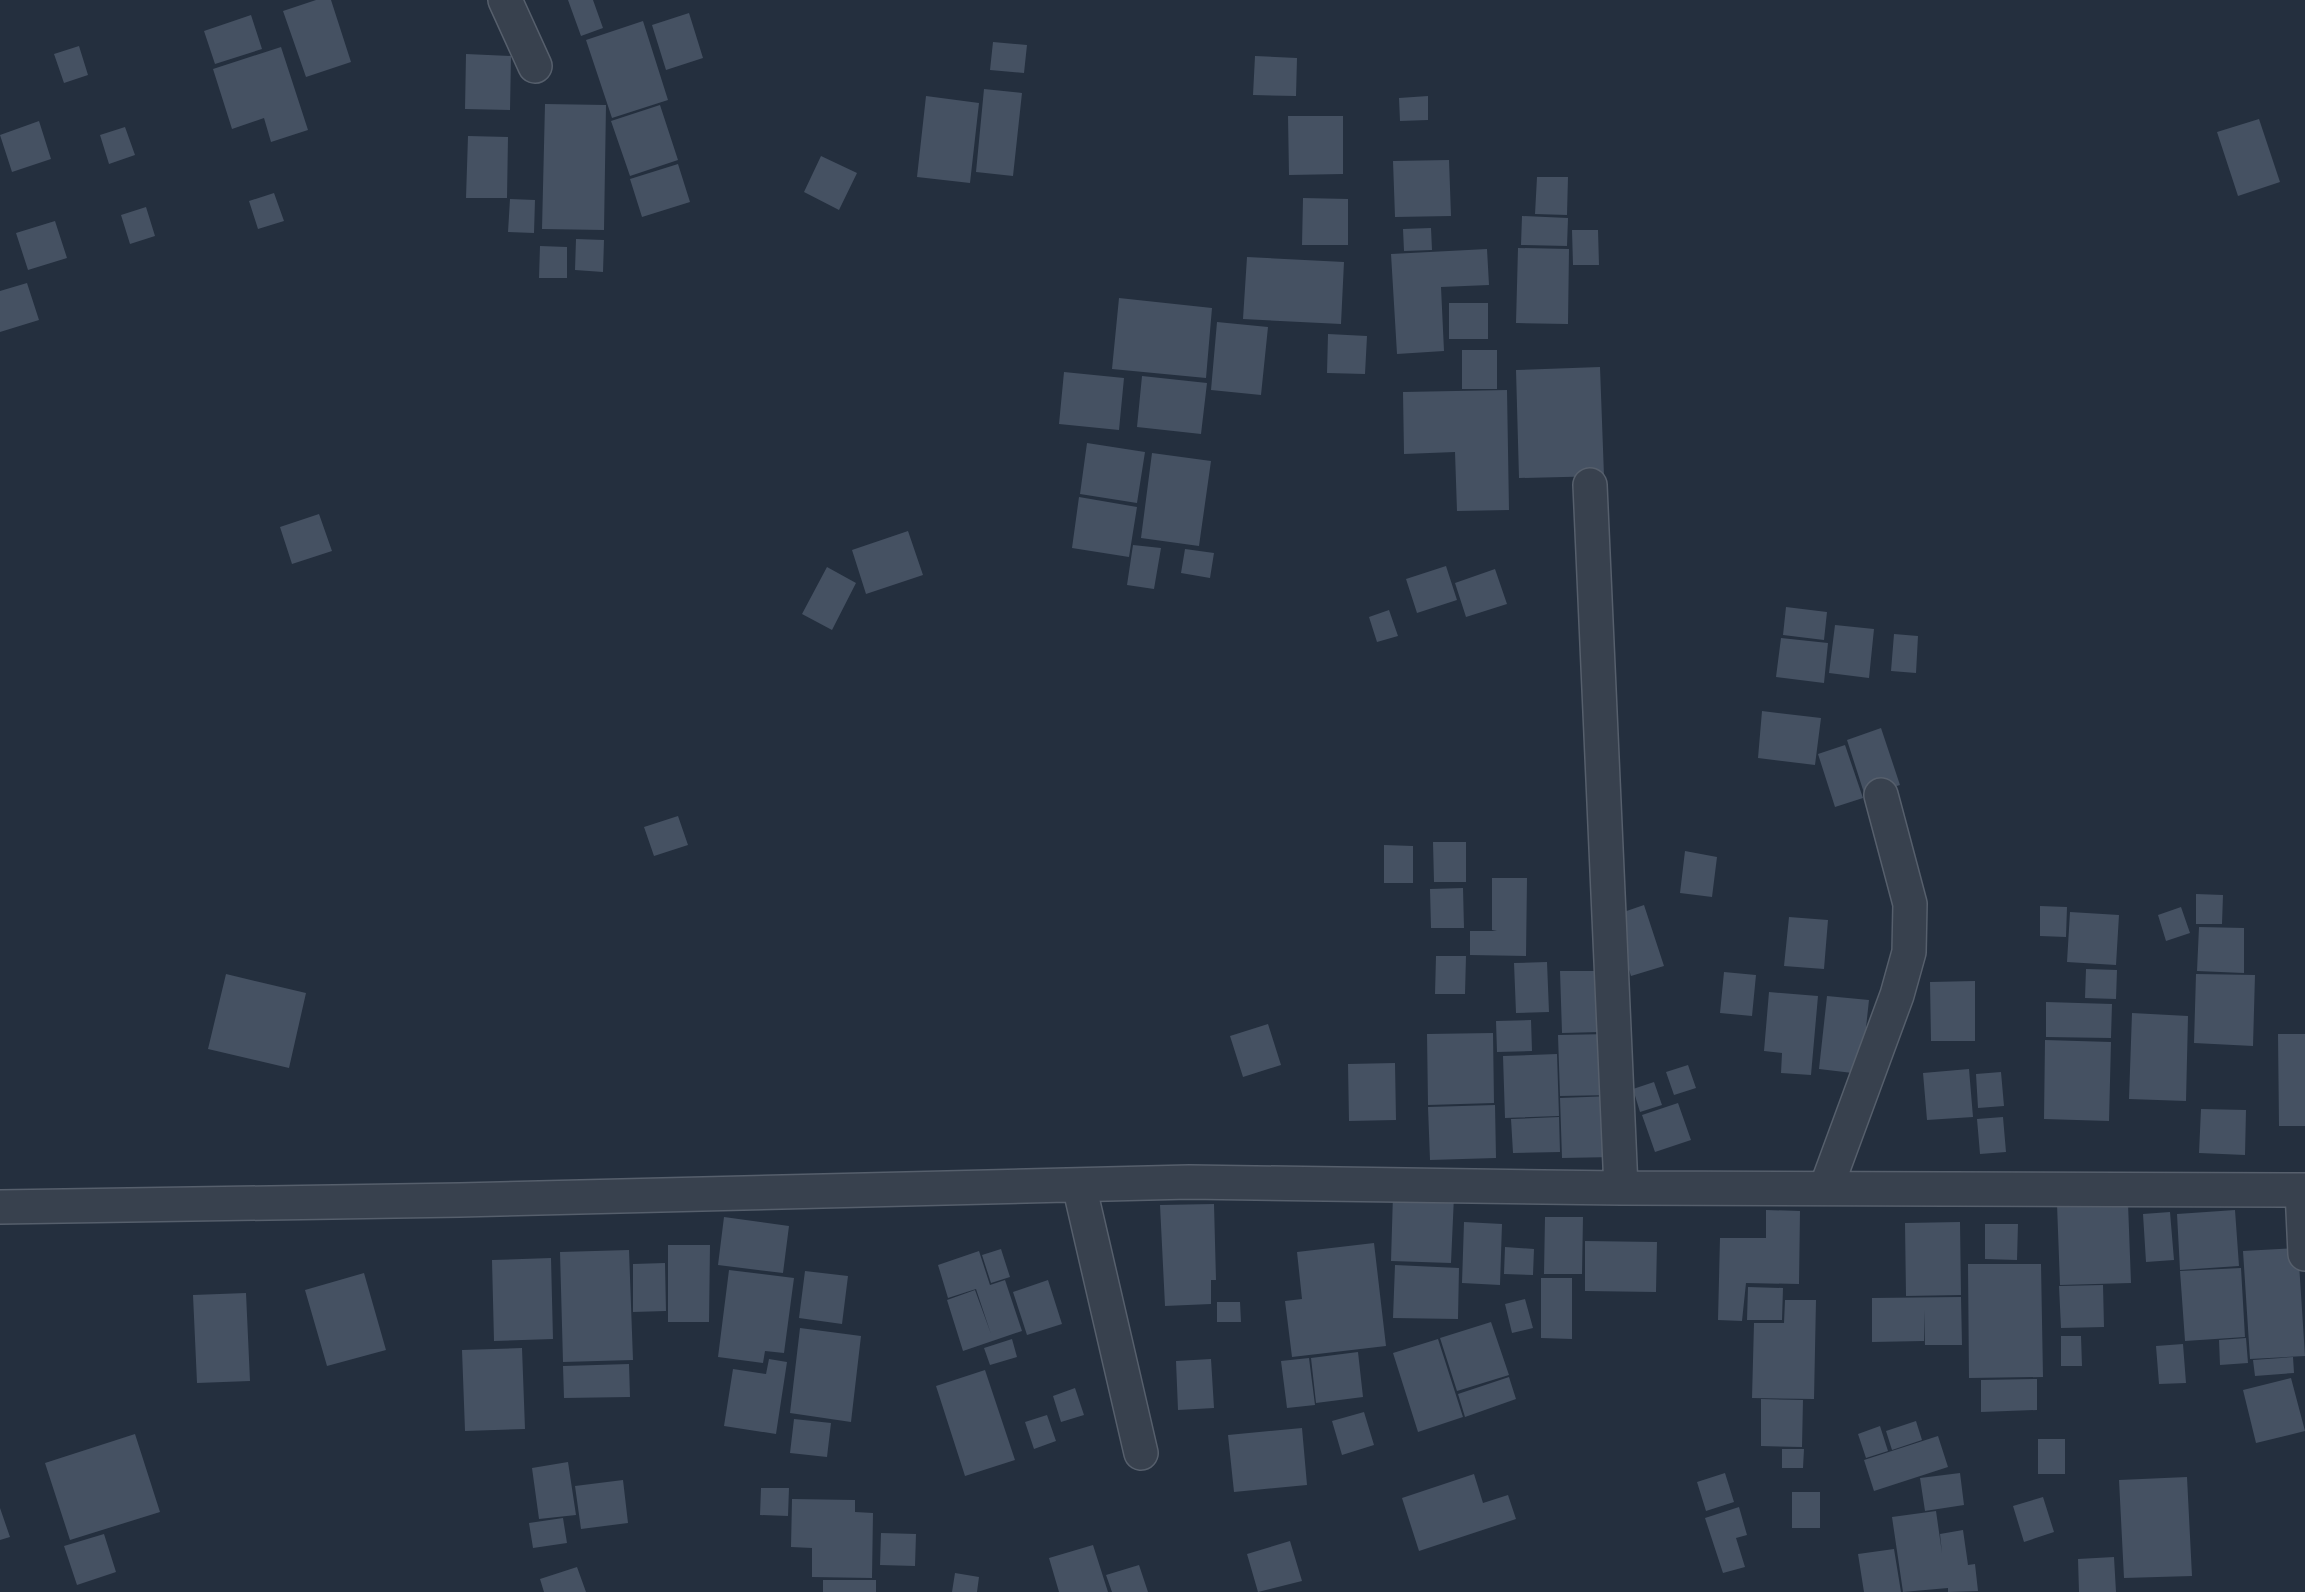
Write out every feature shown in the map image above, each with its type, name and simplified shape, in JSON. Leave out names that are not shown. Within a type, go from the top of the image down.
[{"type":"street","points":[[505,0],[535,66]]},
{"type":"street","points":[[1590,485],[1621,1188]]},
{"type":"street","points":[[1826,1188],[1897,995],[1909,952],[1910,904],[1881,795]]},
{"type":"street","points":[[0,1207],[460,1200],[1189,1182],[1621,1188],[2303,1190],[2305,1254]]},
{"type":"street","points":[[1079,1185],[1141,1453]]},
{"type":"building","points":[[316,0],[331,0],[351,62],[306,77],[283,11]]},
{"type":"building","points":[[568,0],[593,0],[603,28],[581,36]]},
{"type":"building","points":[[689,13],[703,58],[666,70],[652,25]]},
{"type":"building","points":[[251,15],[262,49],[215,64],[204,31]]},
{"type":"building","points":[[643,21],[668,100],[612,118],[586,40]]},
{"type":"building","points":[[993,42],[1027,45],[1024,73],[990,70]]},
{"type":"building","points":[[79,46],[88,75],[64,83],[54,54]]},
{"type":"building","points":[[281,47],[308,130],[271,142],[264,118],[232,129],[213,69]]},
{"type":"building","points":[[466,54],[511,56],[510,110],[465,109]]},
{"type":"building","points":[[1255,56],[1297,58],[1296,96],[1253,95]]},
{"type":"building","points":[[984,89],[1022,93],[1013,176],[976,172]]},
{"type":"building","points":[[926,96],[979,103],[970,183],[917,177]]},
{"type":"building","points":[[1428,96],[1428,120],[1400,121],[1399,98]]},
{"type":"building","points":[[545,104],[606,105],[604,230],[542,229]]},
{"type":"building","points":[[660,105],[678,160],[630,176],[611,121]]},
{"type":"building","points":[[1288,116],[1343,116],[1343,174],[1289,175]]},
{"type":"building","points":[[2259,119],[2280,182],[2238,196],[2217,132]]},
{"type":"building","points":[[39,121],[51,159],[12,172],[0,135]]},
{"type":"building","points":[[125,127],[135,155],[109,164],[100,135]]},
{"type":"building","points":[[468,136],[508,137],[507,198],[466,198]]},
{"type":"building","points":[[821,156],[857,173],[839,210],[804,192]]},
{"type":"building","points":[[1449,160],[1451,216],[1395,217],[1393,161]]},
{"type":"building","points":[[678,164],[690,202],[642,217],[630,179]]},
{"type":"building","points":[[1537,177],[1568,177],[1567,215],[1535,214]]},
{"type":"building","points":[[274,193],[284,221],[258,229],[249,201]]},
{"type":"building","points":[[1303,198],[1348,199],[1348,245],[1302,245]]},
{"type":"building","points":[[510,199],[535,200],[534,233],[508,232]]},
{"type":"building","points":[[146,207],[155,236],[130,244],[121,215]]},
{"type":"building","points":[[1522,216],[1568,218],[1567,246],[1521,245]]},
{"type":"building","points":[[55,221],[67,258],[28,270],[16,233]]},
{"type":"building","points":[[1431,228],[1432,250],[1404,251],[1403,229]]},
{"type":"building","points":[[1572,230],[1598,230],[1599,265],[1573,265]]},
{"type":"building","points":[[576,239],[604,240],[603,272],[575,270]]},
{"type":"building","points":[[540,246],[567,247],[567,278],[539,278]]},
{"type":"building","points":[[1518,248],[1569,249],[1568,324],[1516,323]]},
{"type":"building","points":[[1487,249],[1489,285],[1441,287],[1444,351],[1397,354],[1391,254]]},
{"type":"building","points":[[1247,257],[1344,262],[1341,324],[1243,319]]},
{"type":"building","points":[[27,283],[39,320],[0,332],[0,291]]},
{"type":"building","points":[[1119,298],[1212,308],[1206,378],[1112,369]]},
{"type":"building","points":[[1449,303],[1488,303],[1488,339],[1449,339]]},
{"type":"building","points":[[1217,322],[1268,327],[1261,395],[1211,390]]},
{"type":"building","points":[[1328,334],[1367,336],[1365,374],[1327,373]]},
{"type":"building","points":[[1462,350],[1497,350],[1497,389],[1462,389]]},
{"type":"building","points":[[1600,367],[1604,476],[1519,478],[1516,370]]},
{"type":"building","points":[[1064,372],[1124,378],[1119,430],[1059,424]]},
{"type":"building","points":[[1142,376],[1207,383],[1201,434],[1137,427]]},
{"type":"building","points":[[1507,390],[1509,510],[1457,511],[1455,452],[1404,454],[1403,392]]},
{"type":"building","points":[[1087,443],[1145,452],[1137,503],[1080,494]]},
{"type":"building","points":[[1152,453],[1211,461],[1199,546],[1141,538]]},
{"type":"building","points":[[1079,497],[1137,507],[1129,557],[1072,548]]},
{"type":"building","points":[[319,514],[332,551],[292,564],[280,527]]},
{"type":"building","points":[[908,531],[923,575],[866,594],[852,550]]},
{"type":"building","points":[[1133,545],[1161,548],[1154,589],[1127,585]]},
{"type":"building","points":[[1185,549],[1214,553],[1210,578],[1181,573]]},
{"type":"building","points":[[1446,566],[1457,600],[1417,613],[1406,579]]},
{"type":"building","points":[[827,567],[856,583],[832,630],[802,614]]},
{"type":"building","points":[[1495,569],[1507,604],[1466,617],[1455,583]]},
{"type":"building","points":[[1786,607],[1827,612],[1824,640],[1783,635]]},
{"type":"building","points":[[1389,610],[1398,636],[1377,642],[1369,617]]},
{"type":"building","points":[[1835,625],[1874,629],[1869,678],[1829,673]]},
{"type":"building","points":[[1894,634],[1918,636],[1916,673],[1891,671]]},
{"type":"building","points":[[1781,638],[1828,643],[1824,683],[1776,677]]},
{"type":"building","points":[[1762,711],[1821,718],[1815,765],[1758,758]]},
{"type":"building","points":[[1881,728],[1900,785],[1865,796],[1847,740]]},
{"type":"building","points":[[1845,745],[1863,798],[1835,807],[1818,754]]},
{"type":"building","points":[[678,816],[688,845],[654,856],[644,827]]},
{"type":"building","points":[[1433,842],[1466,842],[1466,882],[1434,882]]},
{"type":"building","points":[[1384,845],[1413,846],[1413,883],[1384,883]]},
{"type":"building","points":[[1685,851],[1717,857],[1712,897],[1680,893]]},
{"type":"building","points":[[1492,878],[1527,878],[1526,956],[1470,955],[1470,931],[1497,931],[1492,930]]},
{"type":"building","points":[[1463,888],[1464,928],[1431,928],[1430,889]]},
{"type":"building","points":[[2196,894],[2223,895],[2222,924],[2196,924]]},
{"type":"building","points":[[1644,905],[1664,966],[1631,976],[1612,916]]},
{"type":"building","points":[[2040,906],[2067,907],[2066,937],[2040,936]]},
{"type":"building","points":[[2181,907],[2190,933],[2166,941],[2158,915]]},
{"type":"building","points":[[2070,912],[2119,915],[2116,965],[2067,962]]},
{"type":"building","points":[[1789,917],[1828,920],[1824,969],[1784,966]]},
{"type":"building","points":[[2199,927],[2244,928],[2244,973],[2197,971]]},
{"type":"building","points":[[1436,956],[1466,956],[1465,994],[1435,994]]},
{"type":"building","points":[[1547,962],[1549,1012],[1516,1013],[1514,963]]},
{"type":"building","points":[[2086,969],[2117,970],[2116,999],[2085,998]]},
{"type":"building","points":[[1560,971],[1598,971],[1600,1032],[1562,1033]]},
{"type":"building","points":[[1724,972],[1756,975],[1752,1016],[1720,1013]]},
{"type":"building","points":[[226,974],[306,993],[289,1068],[208,1049]]},
{"type":"building","points":[[2196,974],[2255,975],[2253,1046],[2194,1043]]},
{"type":"building","points":[[1975,981],[1975,1041],[1931,1041],[1930,982]]},
{"type":"building","points":[[1769,992],[1818,996],[1811,1075],[1781,1073],[1782,1053],[1764,1051]]},
{"type":"building","points":[[1827,996],[1869,1000],[1861,1074],[1819,1069]]},
{"type":"building","points":[[2046,1002],[2112,1004],[2111,1038],[2046,1037]]},
{"type":"building","points":[[2132,1013],[2188,1016],[2186,1101],[2129,1099]]},
{"type":"building","points":[[1531,1020],[1532,1051],[1497,1052],[1496,1021]]},
{"type":"building","points":[[1268,1024],[1281,1065],[1243,1077],[1230,1036]]},
{"type":"building","points":[[1493,1033],[1494,1103],[1428,1105],[1427,1034]]},
{"type":"building","points":[[1610,1034],[1612,1095],[1560,1096],[1558,1035]]},
{"type":"building","points":[[2278,1034],[2305,1034],[2305,1126],[2279,1126]]},
{"type":"building","points":[[2045,1040],[2111,1042],[2109,1121],[2044,1119]]},
{"type":"building","points":[[1557,1054],[1559,1116],[1505,1118],[1503,1056]]},
{"type":"building","points":[[1395,1063],[1396,1120],[1349,1121],[1348,1064]]},
{"type":"building","points":[[1688,1065],[1696,1088],[1674,1095],[1666,1072]]},
{"type":"building","points":[[1969,1069],[1973,1117],[1927,1120],[1923,1073]]},
{"type":"building","points":[[2001,1072],[2004,1106],[1978,1108],[1976,1074]]},
{"type":"building","points":[[1654,1082],[1662,1105],[1640,1112],[1633,1089]]},
{"type":"building","points":[[1612,1096],[1614,1157],[1562,1158],[1560,1098]]},
{"type":"building","points":[[1678,1103],[1691,1140],[1655,1152],[1642,1115]]},
{"type":"building","points":[[1495,1105],[1496,1158],[1430,1160],[1428,1107]]},
{"type":"building","points":[[2201,1109],[2246,1110],[2245,1155],[2199,1153]]},
{"type":"building","points":[[1559,1117],[1560,1152],[1513,1153],[1511,1119]]},
{"type":"building","points":[[2003,1117],[2006,1152],[1980,1154],[1977,1119]]},
{"type":"building","points":[[1393,1194],[1454,1196],[1451,1263],[1391,1261]]},
{"type":"building","points":[[2128,1203],[2131,1283],[2060,1285],[2057,1204]]},
{"type":"building","points":[[1214,1204],[1216,1280],[1211,1280],[1211,1304],[1165,1306],[1160,1205]]},
{"type":"building","points":[[1766,1210],[1800,1211],[1799,1284],[1746,1283],[1742,1321],[1718,1320],[1720,1238],[1766,1238]]},
{"type":"building","points":[[2235,1210],[2239,1266],[2180,1270],[2177,1214]]},
{"type":"building","points":[[2170,1212],[2174,1260],[2146,1262],[2143,1214]]},
{"type":"building","points":[[724,1217],[789,1226],[783,1273],[718,1265]]},
{"type":"building","points":[[1545,1217],[1583,1217],[1582,1274],[1544,1274]]},
{"type":"building","points":[[1464,1222],[1502,1224],[1500,1285],[1462,1283]]},
{"type":"building","points":[[1960,1222],[1961,1295],[1906,1296],[1905,1223]]},
{"type":"building","points":[[1985,1224],[2018,1224],[2017,1260],[1985,1259]]},
{"type":"building","points":[[1585,1241],[1657,1242],[1656,1292],[1585,1291]]},
{"type":"building","points":[[1374,1243],[1386,1346],[1292,1357],[1285,1301],[1302,1299],[1297,1252]]},
{"type":"building","points":[[668,1245],[710,1245],[709,1322],[668,1322]]},
{"type":"building","points":[[1505,1247],[1534,1249],[1533,1275],[1504,1274]]},
{"type":"building","points":[[2298,1248],[2305,1356],[2250,1359],[2243,1251]]},
{"type":"building","points":[[1001,1249],[1010,1277],[991,1283],[982,1255]]},
{"type":"building","points":[[629,1250],[633,1360],[563,1362],[560,1252]]},
{"type":"building","points":[[979,1251],[990,1285],[1005,1280],[1022,1331],[963,1351],[947,1300],[975,1290],[991,1334],[976,1289],[948,1298],[938,1265]]},
{"type":"building","points":[[551,1258],[553,1339],[494,1341],[492,1260]]},
{"type":"building","points":[[665,1263],[666,1311],[633,1312],[633,1264]]},
{"type":"building","points":[[1968,1264],[2041,1264],[2043,1377],[1969,1378]]},
{"type":"building","points":[[1395,1265],[1459,1268],[1458,1319],[1393,1318]]},
{"type":"building","points":[[2241,1268],[2245,1337],[2185,1341],[2180,1271]]},
{"type":"building","points":[[729,1270],[794,1278],[784,1353],[765,1351],[763,1363],[718,1357]]},
{"type":"building","points":[[805,1271],[848,1276],[842,1324],[799,1318]]},
{"type":"building","points":[[364,1273],[386,1350],[327,1366],[305,1290]]},
{"type":"building","points":[[1541,1278],[1572,1278],[1572,1339],[1541,1338]]},
{"type":"building","points":[[1048,1280],[1062,1324],[1027,1335],[1013,1292]]},
{"type":"building","points":[[2103,1285],[2104,1327],[2061,1328],[2059,1286]]},
{"type":"building","points":[[1748,1287],[1783,1288],[1782,1320],[1747,1320]]},
{"type":"building","points":[[246,1293],[250,1381],[197,1383],[193,1295]]},
{"type":"building","points":[[1961,1297],[1962,1345],[1925,1345],[1924,1310],[1924,1341],[1872,1342],[1872,1298]]},
{"type":"building","points":[[1525,1299],[1533,1328],[1512,1333],[1505,1304]]},
{"type":"building","points":[[1785,1300],[1816,1300],[1814,1399],[1752,1398],[1754,1323],[1784,1323]]},
{"type":"building","points":[[1217,1302],[1240,1302],[1241,1322],[1217,1322]]},
{"type":"building","points":[[1491,1322],[1509,1375],[1457,1391],[1440,1338]]},
{"type":"building","points":[[800,1328],[861,1336],[851,1422],[790,1413]]},
{"type":"building","points":[[2061,1336],[2081,1336],[2082,1366],[2061,1366]]},
{"type":"building","points":[[2246,1338],[2248,1363],[2220,1365],[2219,1340]]},
{"type":"building","points":[[1012,1339],[1017,1357],[990,1365],[984,1348]]},
{"type":"building","points":[[1438,1339],[1463,1417],[1418,1432],[1393,1353]]},
{"type":"building","points":[[2183,1344],[2186,1383],[2159,1384],[2156,1346]]},
{"type":"building","points":[[522,1348],[525,1429],[465,1431],[462,1350]]},
{"type":"building","points":[[1358,1352],[1363,1397],[1316,1403],[1311,1358]]},
{"type":"building","points":[[2293,1357],[2294,1373],[2255,1376],[2253,1360]]},
{"type":"building","points":[[1309,1358],[1315,1405],[1287,1408],[1281,1361]]},
{"type":"building","points":[[769,1359],[787,1362],[776,1434],[724,1426],[733,1369],[766,1374]]},
{"type":"building","points":[[1211,1359],[1214,1408],[1178,1410],[1176,1361]]},
{"type":"building","points":[[629,1364],[630,1397],[564,1398],[563,1366]]},
{"type":"building","points":[[985,1370],[1015,1460],[965,1476],[936,1386]]},
{"type":"building","points":[[1509,1377],[1516,1399],[1465,1417],[1458,1394]]},
{"type":"building","points":[[2291,1378],[2305,1431],[2256,1443],[2243,1390]]},
{"type":"building","points":[[2037,1379],[2037,1410],[1981,1412],[1981,1380]]},
{"type":"building","points":[[1075,1388],[1084,1415],[1061,1422],[1053,1396]]},
{"type":"building","points":[[1761,1399],[1803,1400],[1802,1447],[1761,1446]]},
{"type":"building","points":[[1364,1412],[1374,1445],[1342,1455],[1332,1421]]},
{"type":"building","points":[[1047,1415],[1056,1441],[1034,1449],[1025,1422]]},
{"type":"building","points":[[794,1419],[831,1423],[827,1457],[790,1453]]},
{"type":"building","points":[[1916,1421],[1922,1440],[1892,1450],[1886,1431]]},
{"type":"building","points":[[1880,1426],[1888,1451],[1866,1458],[1858,1434]]},
{"type":"building","points":[[1302,1428],[1307,1485],[1234,1492],[1228,1435]]},
{"type":"building","points":[[135,1434],[160,1512],[70,1540],[45,1463]]},
{"type":"building","points":[[1938,1436],[1948,1467],[1874,1491],[1864,1460]]},
{"type":"building","points":[[2038,1439],[2065,1439],[2065,1474],[2038,1474]]},
{"type":"building","points":[[1782,1449],[1804,1449],[1803,1468],[1782,1468]]},
{"type":"building","points":[[568,1462],[576,1515],[539,1519],[532,1468]]},
{"type":"building","points":[[1725,1473],[1734,1502],[1706,1511],[1697,1482]]},
{"type":"building","points":[[1960,1473],[1964,1505],[1925,1511],[1920,1478]]},
{"type":"building","points":[[1474,1474],[1483,1503],[1508,1495],[1516,1519],[1419,1551],[1402,1498]]},
{"type":"building","points":[[2187,1477],[2192,1576],[2124,1578],[2119,1480]]},
{"type":"building","points":[[623,1480],[628,1523],[581,1529],[575,1486]]},
{"type":"building","points":[[761,1488],[789,1488],[788,1516],[760,1515]]},
{"type":"building","points":[[1792,1492],[1820,1492],[1820,1528],[1792,1528]]},
{"type":"building","points":[[2043,1497],[2054,1532],[2024,1542],[2013,1506]]},
{"type":"building","points":[[792,1499],[855,1500],[855,1512],[873,1513],[872,1578],[812,1577],[812,1548],[791,1547]]},
{"type":"building","points":[[1739,1507],[1747,1535],[1736,1538],[1745,1567],[1723,1573],[1705,1518]]},
{"type":"building","points":[[0,1508],[10,1537],[0,1540]]},
{"type":"building","points":[[1936,1511],[1942,1553],[1940,1534],[1963,1530],[1968,1565],[1975,1564],[1978,1591],[1948,1592],[1948,1588],[1903,1592],[1892,1517]]},
{"type":"building","points":[[563,1518],[567,1543],[533,1548],[529,1523]]},
{"type":"building","points":[[881,1533],[916,1534],[915,1566],[880,1565]]},
{"type":"building","points":[[104,1534],[116,1572],[77,1585],[64,1546]]},
{"type":"building","points":[[1290,1541],[1302,1581],[1258,1592],[1247,1554]]},
{"type":"building","points":[[1093,1545],[1108,1592],[1059,1592],[1049,1558]]},
{"type":"building","points":[[1894,1549],[1901,1592],[1864,1592],[1858,1554]]},
{"type":"building","points":[[2114,1557],[2116,1592],[2079,1592],[2078,1559]]},
{"type":"building","points":[[1139,1565],[1148,1592],[1112,1592],[1106,1575]]},
{"type":"building","points":[[577,1567],[586,1592],[544,1592],[540,1579]]},
{"type":"building","points":[[955,1573],[979,1577],[977,1592],[952,1592]]},
{"type":"building","points":[[823,1580],[876,1580],[876,1592],[823,1592]]}]
